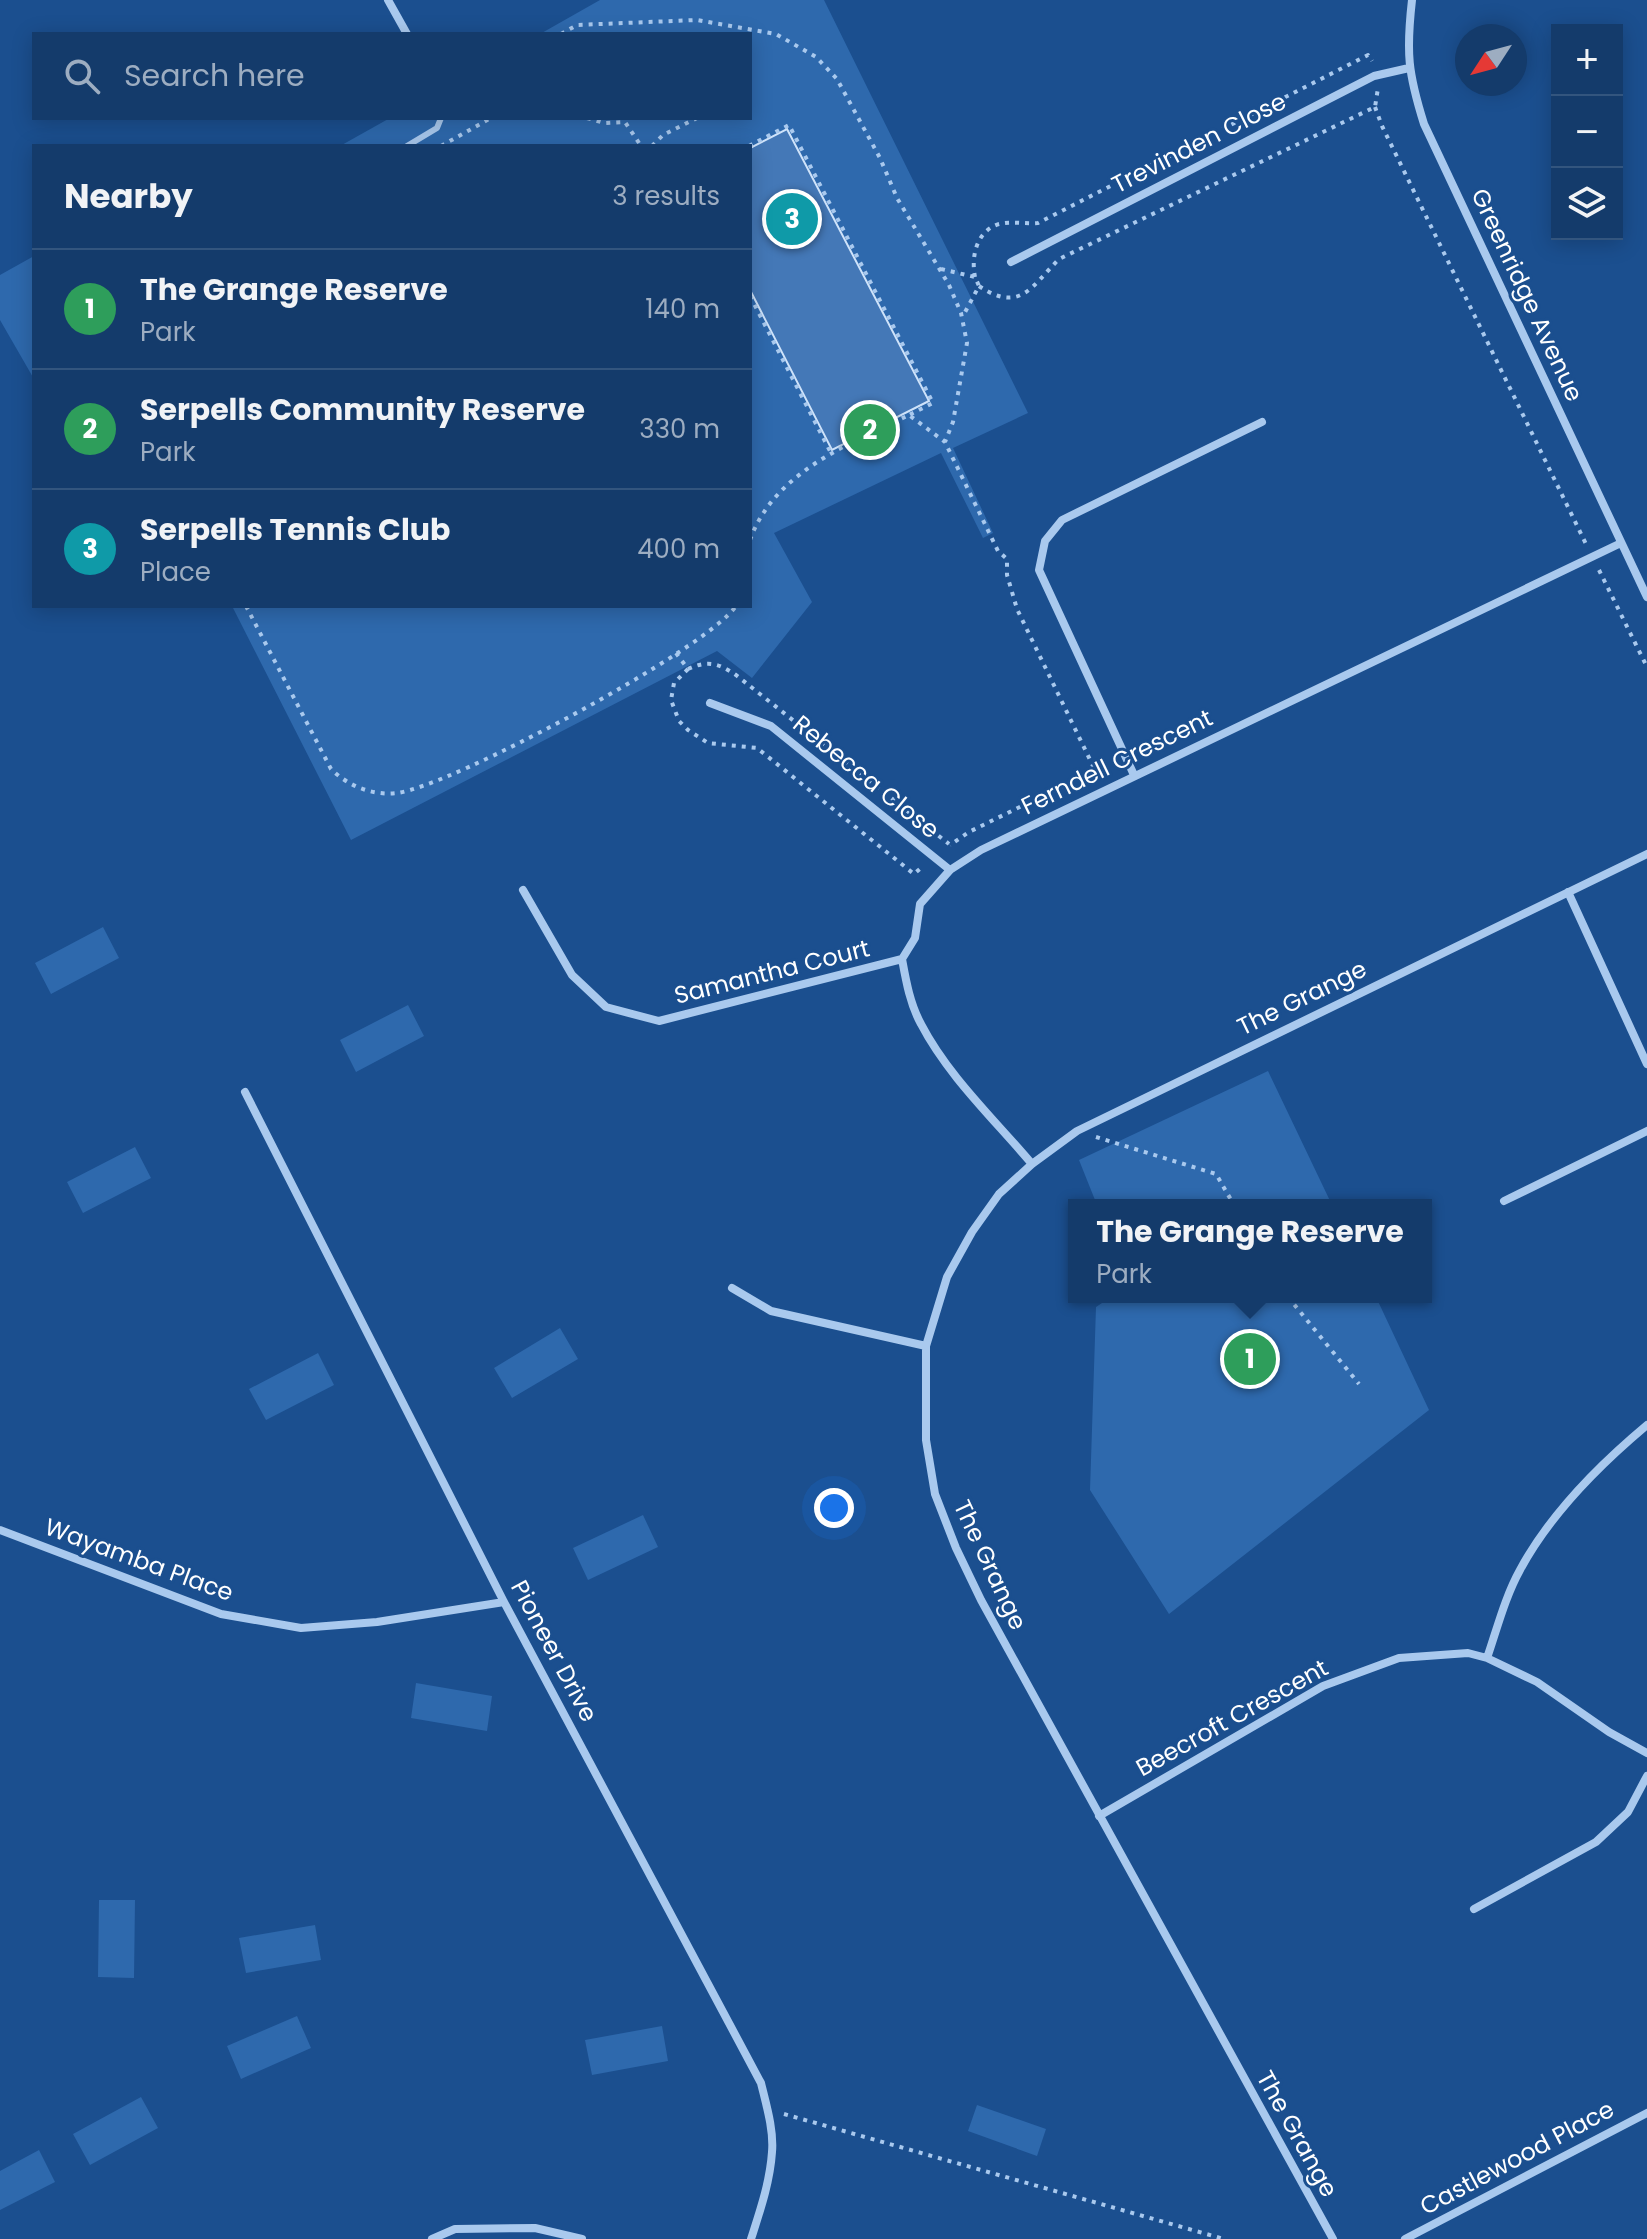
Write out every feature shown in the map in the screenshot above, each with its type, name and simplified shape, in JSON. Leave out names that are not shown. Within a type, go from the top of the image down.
[{"type":"street","points":[[388,0],[406,32]]},
{"type":"street","name":"Greenridge Avenue","points":[[1412,0],[1407,42],[1409,68],[1424,124],[1647,597]]},
{"type":"street","name":"Trevinden Close","points":[[1011,262],[1380,74],[1409,68]]},
{"type":"street","points":[[1134,775],[1039,570],[1045,541],[1062,520],[1262,422]]},
{"type":"street","name":"Ferndell Crescent","points":[[902,959],[915,938],[920,904],[950,870],[981,850],[1621,543]]},
{"type":"street","name":"Rebecca Close","points":[[710,703],[771,726],[950,870]]},
{"type":"street","name":"The Grange","points":[[1333,2239],[981,1600],[956,1548],[935,1494],[926,1440],[926,1346],[947,1277],[972,1232],[999,1194],[1032,1164],[1077,1131],[1647,854]]},
{"type":"street","name":"Samantha Court","points":[[523,890],[572,975],[606,1007],[659,1021],[902,959]]},
{"type":"street","points":[[1568,892],[1647,1064]]},
{"type":"street","points":[[902,959],[908,991],[920,1022],[941,1056],[1032,1164]]},
{"type":"street","name":"Pioneer Drive","points":[[245,1092],[504,1602],[761,2083],[773,2150],[763,2202],[751,2239]]},
{"type":"street","points":[[1504,1201],[1647,1131]]},
{"type":"street","points":[[732,1288],[771,1311],[926,1346]]},
{"type":"street","points":[[1487,1658],[1519,1571],[1556,1517],[1605,1461],[1647,1425]]},
{"type":"street","name":"Wayamba Place","points":[[0,1530],[221,1614],[301,1628],[377,1622],[504,1602]]},
{"type":"street","name":"Beecroft Crescent","points":[[1099,1816],[1323,1686],[1399,1658],[1468,1653],[1487,1658],[1537,1682],[1609,1732],[1647,1753]]},
{"type":"street","points":[[1474,1909],[1596,1842],[1628,1812],[1647,1776]]},
{"type":"street","name":"Castlewood Place","points":[[1405,2239],[1647,2113]]},
{"type":"street","points":[[432,2239],[455,2229],[535,2228],[582,2239]]},
{"type":"lane","points":[[410,144],[437,128],[440,120]]},
{"type":"path","points":[[565,32],[577,25],[697,20],[776,34],[816,57],[837,79],[880,158],[897,198],[949,285],[962,319],[967,343],[962,384],[945,442]]},
{"type":"path","points":[[1375,107],[1059,259],[1041,282],[1021,296],[1005,298],[992,295],[979,286],[975,277],[972,262],[975,249],[989,230],[999,224],[1038,223],[1368,55],[1380,74],[1375,107],[1393,151],[1647,667]]},
{"type":"path","points":[[444,144],[482,120]]},
{"type":"path","points":[[594,120],[625,122],[640,144]]},
{"type":"path","points":[[654,144],[663,135],[693,120]]},
{"type":"path","points":[[752,144],[789,125],[933,403],[831,453],[778,494],[757,520],[752,534]]},
{"type":"path","points":[[938,268],[975,277]]},
{"type":"path","points":[[962,319],[979,286]]},
{"type":"path","points":[[752,300],[831,453]]},
{"type":"path","points":[[909,415],[945,442],[998,551],[1007,559],[1007,575],[1017,609],[1095,770],[969,832],[950,845]]},
{"type":"path","points":[[247,608],[331,769],[341,779],[379,793],[420,788],[529,737],[625,685],[728,618],[735,608]]},
{"type":"path","points":[[1077,1131],[1216,1174],[1231,1199]]},
{"type":"path","points":[[1293,1303],[1359,1384]]},
{"type":"path","points":[[768,2110],[1224,2239]]},
{"type":"shaded area","points":[[600,0],[824,0],[1028,413],[953,448],[993,533],[983,538],[941,453],[774,533],[812,602],[752,678],[717,651],[351,840],[233,608],[752,608],[752,144],[344,144],[386,120],[752,120],[752,32],[544,32]]},
{"type":"shaded area","points":[[32,257],[32,376],[0,320],[0,275]]},
{"type":"shaded area","points":[[103,927],[119,958],[51,994],[35,963]]},
{"type":"shaded area","points":[[408,1005],[424,1036],[356,1072],[340,1040]]},
{"type":"shaded area","points":[[1268,1071],[1329,1199],[1095,1199],[1079,1160]]},
{"type":"shaded area","points":[[135,1147],[151,1178],[83,1213],[67,1182]]},
{"type":"shaded area","points":[[1102,1303],[1379,1303],[1429,1410],[1169,1614],[1090,1490],[1096,1307]]},
{"type":"shaded area","points":[[560,1328],[578,1359],[512,1398],[494,1368]]},
{"type":"shaded area","points":[[318,1353],[334,1385],[266,1420],[249,1389]]},
{"type":"shaded area","points":[[643,1515],[658,1547],[588,1580],[573,1548]]},
{"type":"shaded area","points":[[416,1683],[492,1696],[487,1731],[411,1718]]},
{"type":"shaded area","points":[[99,1900],[135,1900],[134,1978],[98,1977]]},
{"type":"shaded area","points":[[315,1925],[321,1960],[246,1973],[239,1938]]},
{"type":"shaded area","points":[[297,2016],[311,2048],[241,2079],[227,2046]]},
{"type":"shaded area","points":[[662,2026],[668,2061],[592,2075],[585,2040]]},
{"type":"shaded area","points":[[141,2097],[158,2128],[90,2165],[73,2134]]},
{"type":"shaded area","points":[[977,2105],[1046,2129],[1037,2156],[968,2131]]},
{"type":"shaded area","points":[[39,2150],[55,2182],[0,2210],[0,2171]]},
{"type":"building","points":[[787,129],[929,401],[832,450],[752,294],[752,147]]},
{"type":"place","name":"Serpells Tennis Club","points":[[792,219]]},
{"type":"place","name":"Serpells Community Reserve","points":[[870,430]]},
{"type":"place","name":"The Grange Reserve","points":[[1250,1359]]}]
